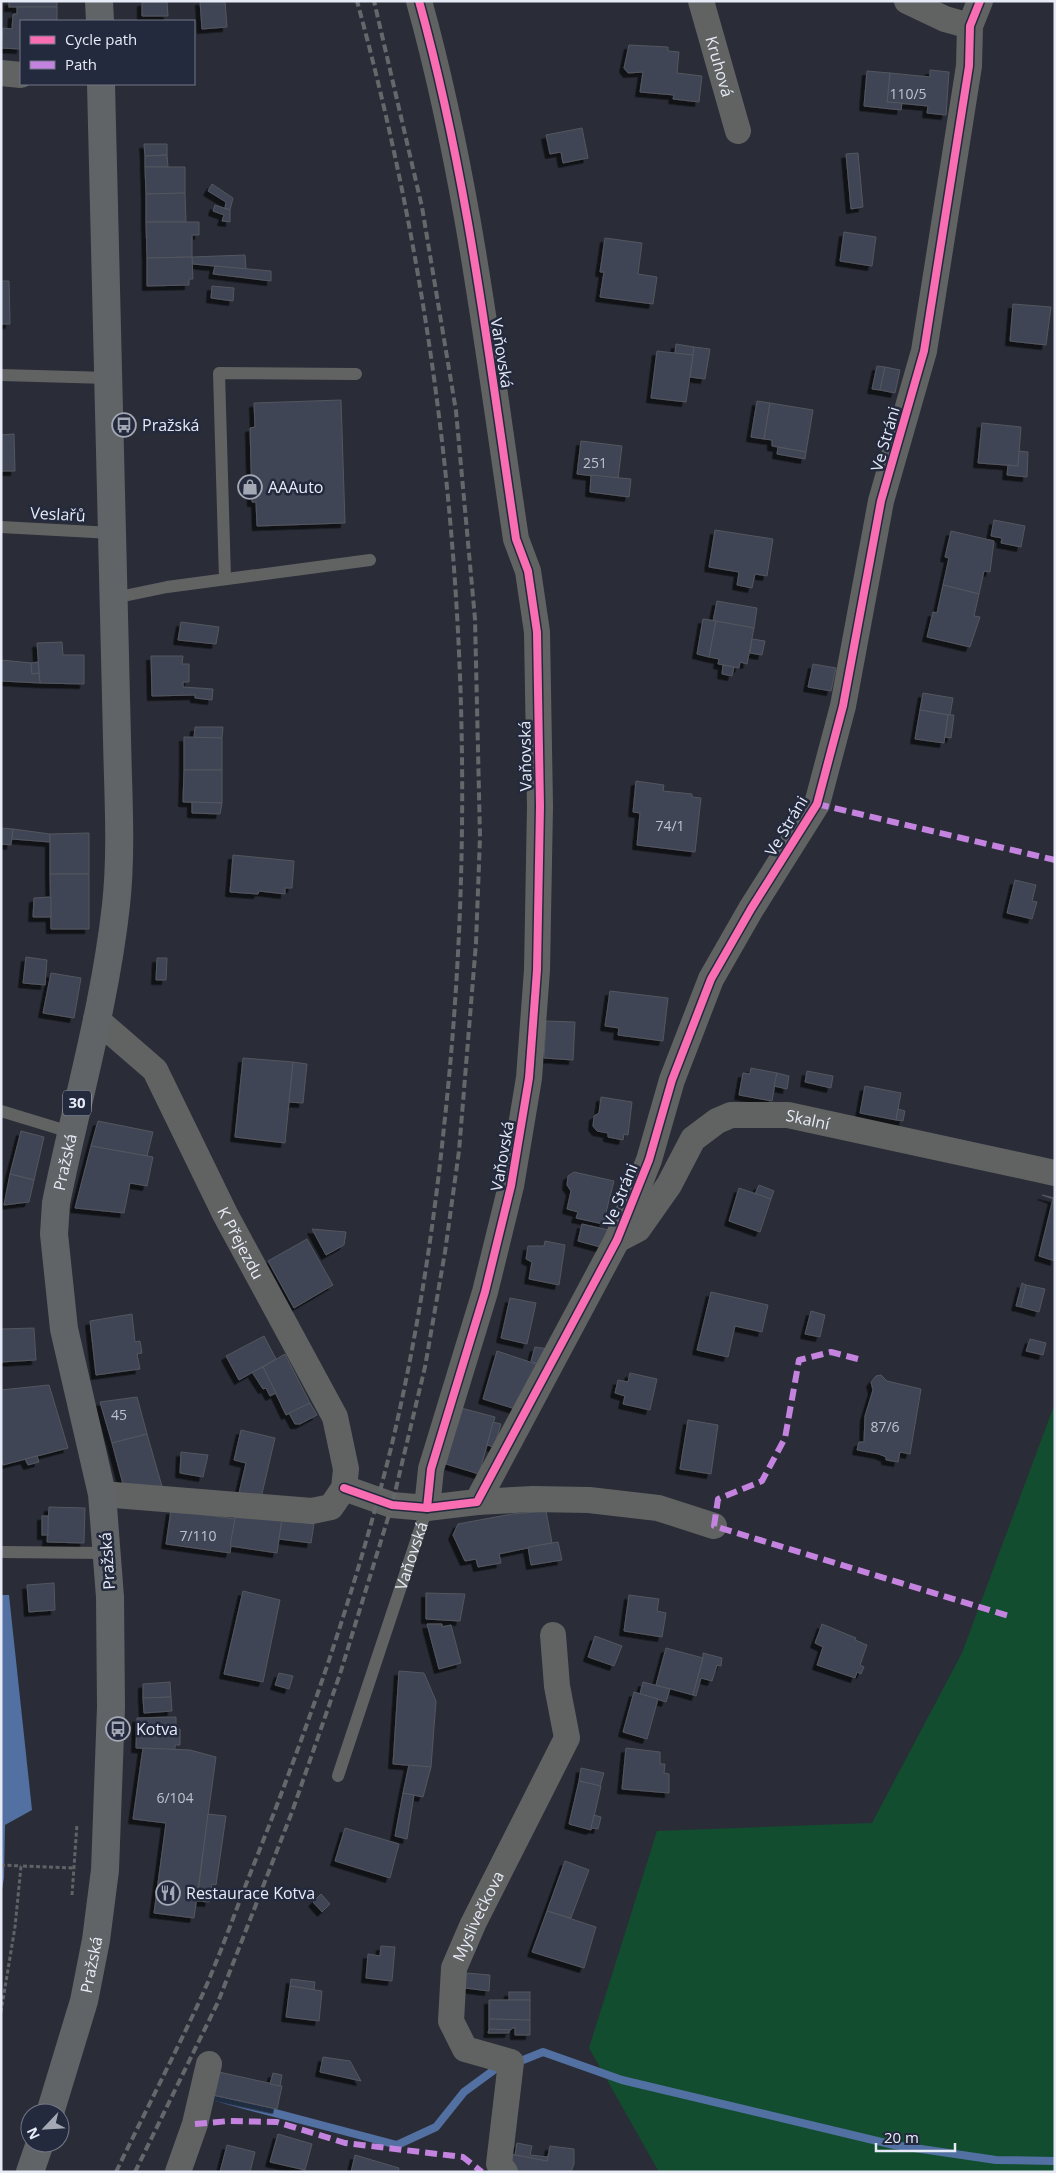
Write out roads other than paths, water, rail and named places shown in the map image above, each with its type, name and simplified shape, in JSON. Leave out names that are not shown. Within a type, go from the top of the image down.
[{"type":"main road","points":[[99,1],[100,20]]},
{"type":"main road","name":"Pražská","points":[[53,2103],[84,2001],[96,1940],[105,1870],[111,1707],[110,1597],[102,1494],[64,1329],[56,1252],[56,1203],[106,970],[116,904],[119,838],[101,85]]},
{"type":"main road","points":[[30,2172],[37,2153]]},
{"type":"street","name":"Vaňovská","points":[[419,1],[438,71],[458,163],[516,539],[528,571],[537,632],[540,806],[537,970],[529,1078],[512,1186],[486,1292],[431,1469],[427,1508]]},
{"type":"street","name":"Kruhová","points":[[702,1],[738,131]]},
{"type":"street","points":[[908,1],[945,19],[970,26]]},
{"type":"street","name":"Ve Stráni","points":[[477,1502],[496,1471],[616,1240],[649,1160],[672,1080],[711,979],[751,909],[818,804],[843,706],[881,501],[924,351],[969,66],[970,26],[980,1]]},
{"type":"street","points":[[1,73],[20,75]]},
{"type":"street","name":"K Přejezdu","points":[[96,1019],[155,1070],[225,1214],[335,1417],[346,1469],[344,1488]]},
{"type":"street","name":"Skalní","points":[[616,1240],[638,1229],[669,1185],[693,1139],[717,1121],[731,1115],[788,1115],[1055,1173]]},
{"type":"street","points":[[102,1494],[312,1511],[331,1508],[344,1488],[392,1505],[427,1508],[477,1502],[533,1499],[588,1500],[658,1508],[714,1526]]},
{"type":"street","name":"Myslivečkova","points":[[505,2172],[499,2164],[511,2062],[465,2049],[450,2021],[454,1968],[477,1916],[567,1738],[557,1686],[553,1635]]},
{"type":"street","points":[[178,2172],[195,2124],[209,2064]]},
{"type":"lane","points":[[225,579],[219,373],[356,374]]},
{"type":"lane","points":[[1,376],[108,378]]},
{"type":"lane","name":"Veslařů","points":[[1,527],[112,533]]},
{"type":"lane","points":[[114,598],[167,587],[370,560]]},
{"type":"lane","points":[[1,1111],[70,1132]]},
{"type":"lane","name":"Vaňovská","points":[[338,1776],[427,1508]]},
{"type":"lane","points":[[1,1552],[106,1553]]},
{"type":"water","points":[[1,1595],[9,1595],[32,1810],[5,1825],[4,1878],[1,1895]]},
{"type":"waterway","points":[[523,2060],[543,2052],[622,2080],[894,2145],[996,2160],[1055,2161]]},
{"type":"waterway","points":[[214,2097],[397,2145],[436,2127],[464,2092],[494,2070]]},
{"type":"railway","points":[[116,2172],[190,2022],[214,1967],[293,1762],[347,1606],[377,1501],[400,1408],[423,1288],[440,1167],[456,986],[462,844],[461,702],[453,560],[439,419],[419,278],[391,139],[357,1]]},
{"type":"railway","points":[[135,2172],[218,2002],[292,1812],[340,1674],[392,1505],[425,1367],[445,1252],[459,1151],[476,943],[480,837],[475,619],[456,411],[422,207],[374,1]]},
{"type":"place","name":"Pražská","points":[[124,425]]},
{"type":"place","name":"AAAuto","points":[[250,487]]},
{"type":"place","name":"Kotva","points":[[118,1729]]},
{"type":"place","name":"Restaurace Kotva","points":[[168,1893]]}]
